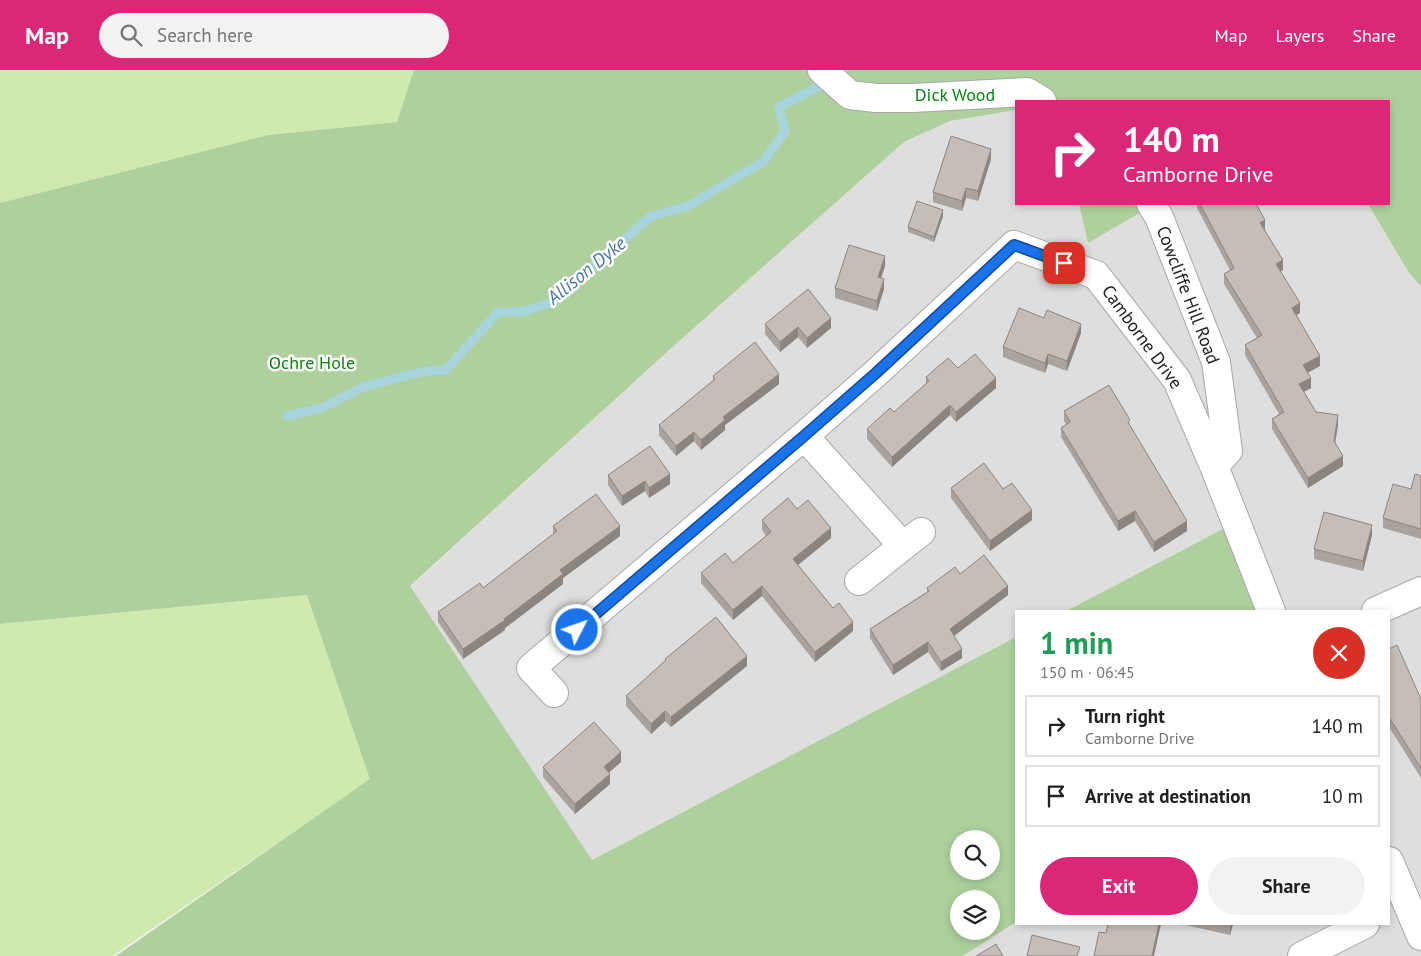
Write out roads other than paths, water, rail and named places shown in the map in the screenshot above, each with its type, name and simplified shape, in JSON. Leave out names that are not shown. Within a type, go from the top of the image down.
[{"type":"street","points":[[822,70],[850,95],[876,98],[1034,97]]},
{"type":"street","name":"Cowcliffe Hill Road","points":[[1152,205],[1159,217],[1216,362],[1228,451],[1214,466]]},
{"type":"street","name":"Camborne Drive","points":[[554,693],[532,668],[876,373],[1014,245],[1096,275],[1177,380],[1214,466]]},
{"type":"street","points":[[804,436],[912,539],[859,581]]},
{"type":"street","points":[[1214,466],[1271,610]]},
{"type":"street","points":[[1378,610],[1421,591]]},
{"type":"street","points":[[1390,865],[1398,907],[1421,936]]},
{"type":"street","points":[[1302,956],[1363,925]]},
{"type":"waterway","name":"Allison Dyke","points":[[287,416],[322,408],[363,387],[425,371],[446,370],[498,312],[523,312],[551,303],[650,217],[688,206],[764,161],[785,131],[779,107],[833,79],[843,70]]},
{"type":"park label","name":"Dick Wood","points":[[955,95]]},
{"type":"park label","name":"Ochre Hole","points":[[312,363]]}]
